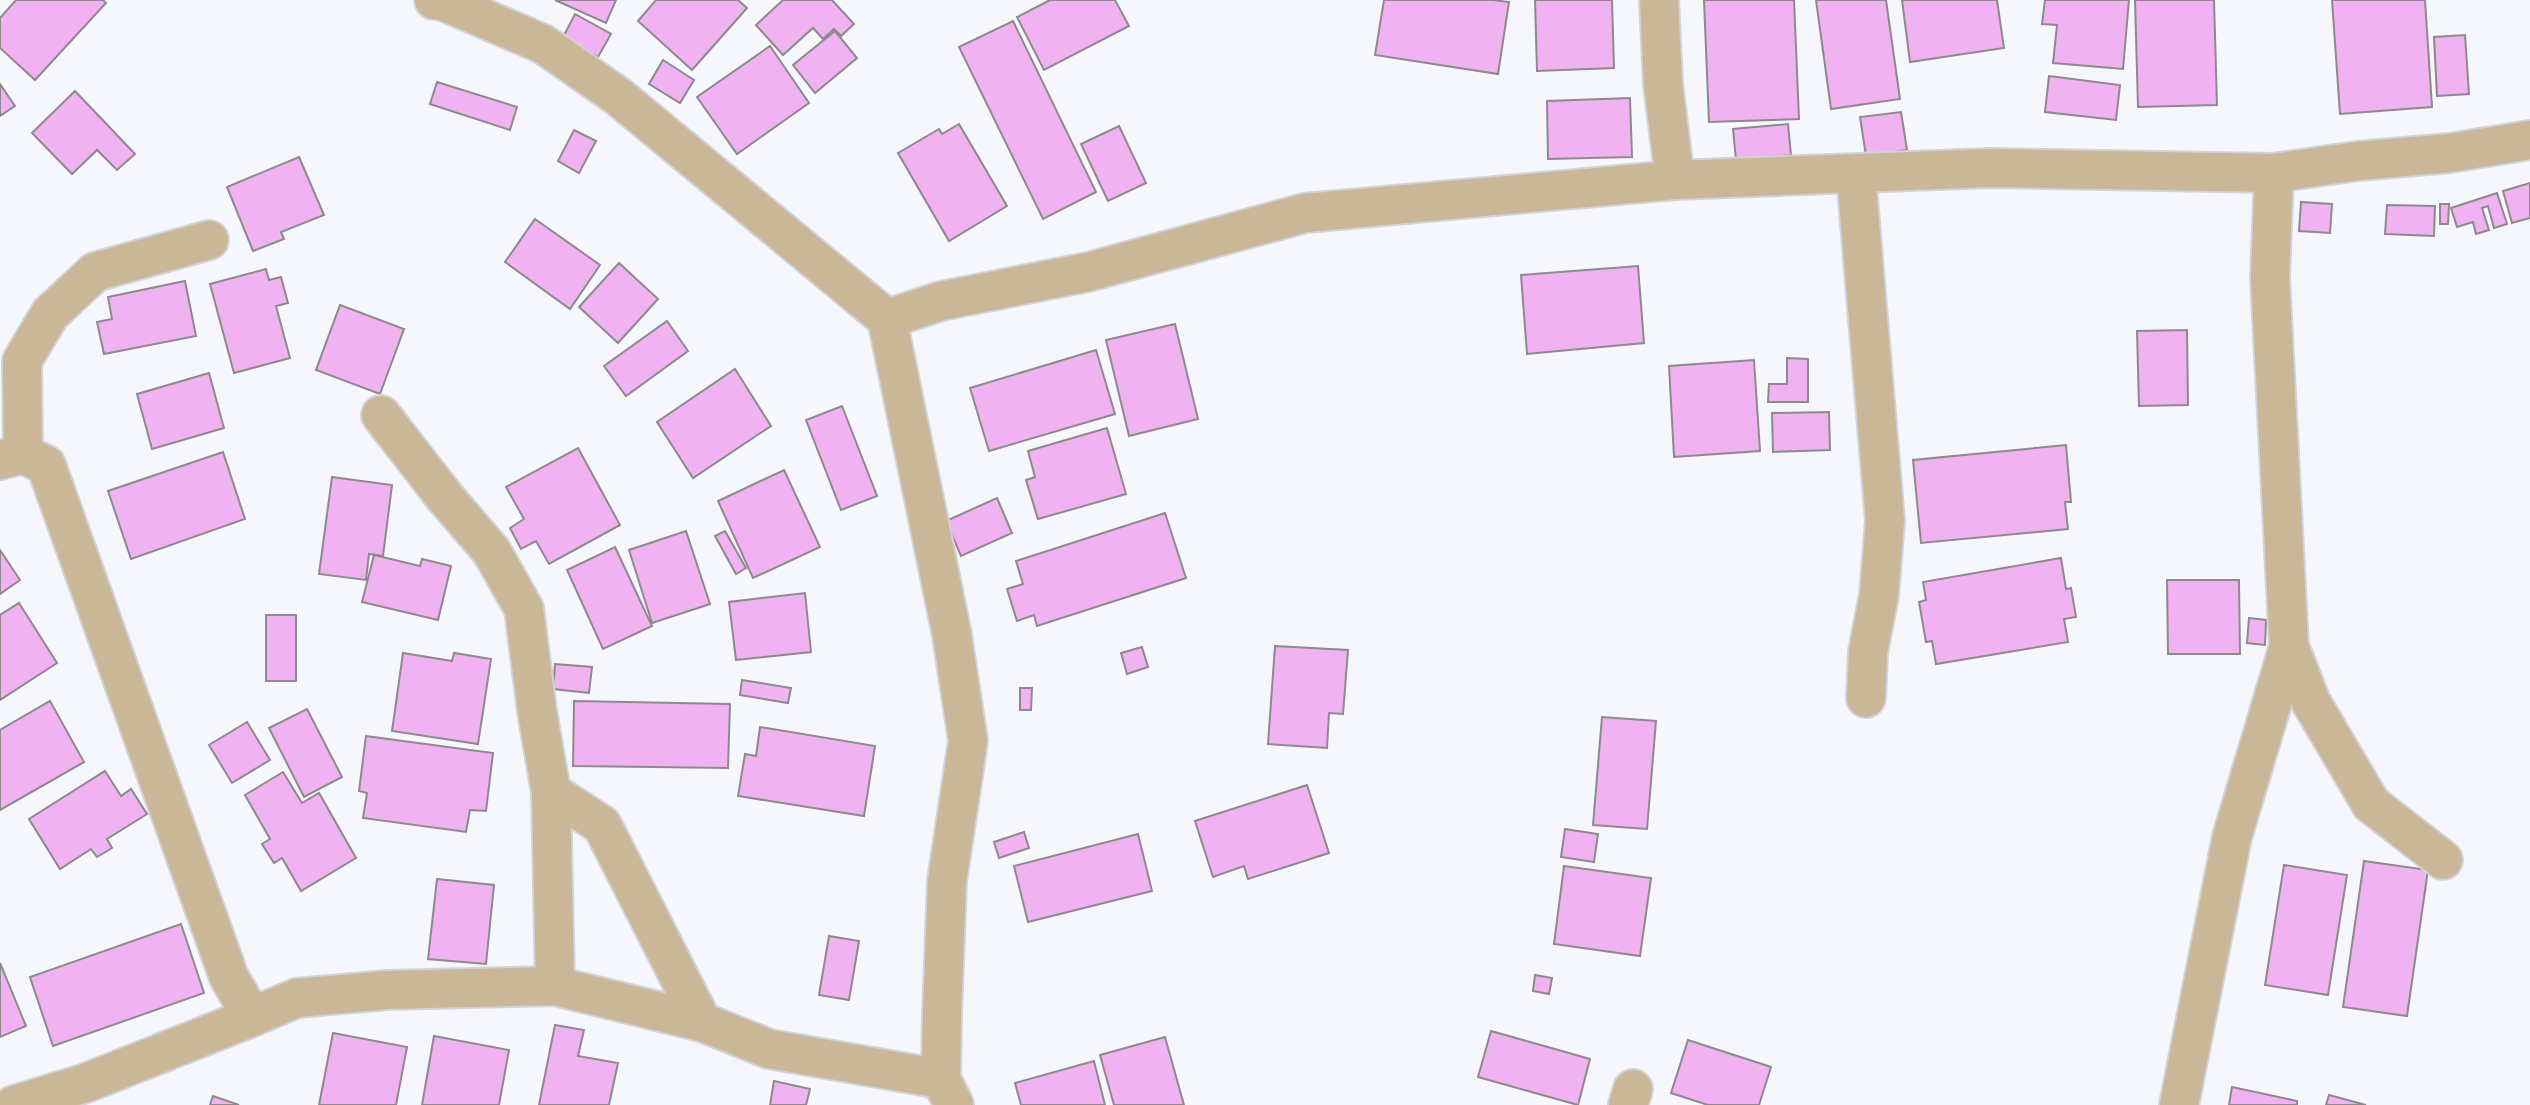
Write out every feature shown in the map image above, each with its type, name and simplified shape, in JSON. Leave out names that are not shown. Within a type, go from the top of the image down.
[{"type":"street","points":[[14,1105],[86,1083],[297,998],[387,990],[555,986],[702,1022],[769,1049],[948,1092],[947,881],[968,741],[952,635],[887,319],[619,97],[543,44],[443,1],[434,0]]},
{"type":"street","points":[[1659,0],[1663,84],[1675,180]]},
{"type":"street","points":[[887,319],[941,301],[1088,272],[1305,213],[1675,180],[1990,168],[2274,173],[2358,161],[2450,153],[2530,140]]},
{"type":"street","points":[[2274,173],[2270,278],[2289,646],[2311,702],[2371,804],[2442,860]]},
{"type":"street","points":[[1856,175],[1874,417],[1885,521],[1879,595],[1868,652],[1866,698]]},
{"type":"street","points":[[209,240],[95,272],[50,314],[22,360],[11,457],[46,465],[229,978],[252,1017]]},
{"type":"street","points":[[382,415],[444,496],[492,552],[524,609],[551,792],[555,986]]},
{"type":"street","points":[[2179,1105],[2232,837],[2289,646]]},
{"type":"street","points":[[551,792],[602,825],[702,1022]]},
{"type":"building","points":[[16,0],[103,0],[106,3],[35,80],[0,48],[0,18]]},
{"type":"building","points":[[555,0],[616,0],[606,23]]},
{"type":"building","points":[[656,0],[738,0],[747,8],[692,70],[638,21]]},
{"type":"building","points":[[783,0],[832,0],[854,24],[841,36],[834,29],[823,39],[813,28],[783,55],[756,25]]},
{"type":"building","points":[[1050,0],[1115,0],[1129,26],[1044,70],[1017,17]]},
{"type":"building","points":[[1384,0],[1509,2],[1498,74],[1375,55]]},
{"type":"building","points":[[1535,0],[1612,0],[1614,68],[1537,71]]},
{"type":"building","points":[[1704,0],[1794,0],[1799,119],[1709,122]]},
{"type":"building","points":[[1816,0],[1886,0],[1900,99],[1831,109]]},
{"type":"building","points":[[1902,0],[1997,0],[2004,48],[1910,62]]},
{"type":"building","points":[[2045,0],[2129,0],[2123,69],[2053,63],[2057,25],[2042,24]]},
{"type":"building","points":[[2135,0],[2214,0],[2217,105],[2138,107]]},
{"type":"building","points":[[2332,0],[2425,0],[2432,107],[2340,114]]},
{"type":"building","points":[[575,14],[611,34],[598,57],[563,37]]},
{"type":"building","points":[[1013,21],[1096,192],[1043,219],[959,47]]},
{"type":"building","points":[[835,31],[857,58],[815,93],[793,65]]},
{"type":"building","points":[[2465,35],[2469,94],[2437,96],[2434,37]]},
{"type":"building","points":[[770,46],[809,103],[737,154],[697,97]]},
{"type":"building","points":[[663,60],[694,80],[680,103],[649,84]]},
{"type":"building","points":[[2049,76],[2120,85],[2116,120],[2045,112]]},
{"type":"building","points":[[437,82],[517,107],[510,130],[430,104]]},
{"type":"building","points":[[0,84],[15,106],[0,116]]},
{"type":"building","points":[[75,91],[135,154],[117,170],[97,150],[72,174],[32,133]]},
{"type":"building","points":[[1630,98],[1632,157],[1548,159],[1547,101]]},
{"type":"building","points":[[1901,112],[1907,150],[1866,156],[1860,117]]},
{"type":"building","points":[[959,124],[1007,206],[949,241],[898,153],[939,129],[942,134]]},
{"type":"building","points":[[1788,124],[1791,155],[1736,160],[1733,129]]},
{"type":"building","points":[[1119,126],[1146,183],[1108,201],[1081,144]]},
{"type":"building","points":[[574,130],[596,141],[579,173],[558,161]]},
{"type":"building","points":[[299,157],[324,215],[281,232],[284,239],[253,251],[227,187]]},
{"type":"building","points":[[2530,183],[2530,218],[2512,223],[2503,191]]},
{"type":"building","points":[[2497,193],[2507,224],[2494,228],[2488,206],[2482,208],[2489,230],[2476,234],[2473,222],[2457,227],[2451,208]]},
{"type":"building","points":[[2301,202],[2332,204],[2330,233],[2299,231]]},
{"type":"building","points":[[2440,204],[2449,204],[2448,224],[2440,224]]},
{"type":"building","points":[[2387,205],[2435,206],[2434,236],[2385,234]]},
{"type":"building","points":[[535,219],[600,265],[570,309],[505,262]]},
{"type":"building","points":[[619,263],[658,299],[618,343],[579,307]]},
{"type":"building","points":[[1638,266],[1644,343],[1527,354],[1521,275]]},
{"type":"building","points":[[266,269],[269,280],[281,277],[288,303],[276,306],[290,358],[234,373],[210,284]]},
{"type":"building","points":[[185,281],[196,336],[104,354],[97,322],[112,319],[108,297]]},
{"type":"building","points":[[340,305],[404,329],[380,394],[316,370]]},
{"type":"building","points":[[667,321],[688,351],[626,396],[604,366]]},
{"type":"building","points":[[1175,324],[1198,419],[1129,436],[1106,340]]},
{"type":"building","points":[[2187,330],[2188,405],[2139,406],[2137,331]]},
{"type":"building","points":[[1096,350],[1115,414],[989,451],[970,388]]},
{"type":"building","points":[[1787,358],[1808,359],[1808,402],[1768,402],[1769,384],[1787,384]]},
{"type":"building","points":[[1754,360],[1760,451],[1674,457],[1669,366]]},
{"type":"building","points":[[735,369],[771,426],[693,478],[657,422]]},
{"type":"building","points":[[209,373],[224,428],[152,449],[137,394]]},
{"type":"building","points":[[842,406],[877,496],[841,510],[806,420]]},
{"type":"building","points":[[1829,412],[1830,450],[1773,452],[1772,413]]},
{"type":"building","points":[[1107,428],[1126,494],[1038,519],[1026,480],[1035,477],[1028,451]]},
{"type":"building","points":[[2066,445],[2071,502],[2065,502],[2068,529],[1921,543],[1913,460]]},
{"type":"building","points":[[578,448],[620,525],[549,564],[536,541],[521,549],[510,528],[524,519],[506,487]]},
{"type":"building","points":[[223,452],[245,519],[131,559],[108,491]]},
{"type":"building","points":[[784,470],[820,547],[753,578],[718,501]]},
{"type":"building","points":[[332,477],[392,485],[383,556],[369,554],[366,580],[319,574]]},
{"type":"building","points":[[997,498],[1012,533],[961,556],[946,521]]},
{"type":"building","points":[[1165,513],[1186,578],[1037,626],[1034,615],[1017,621],[1007,589],[1023,584],[1016,561]]},
{"type":"building","points":[[686,531],[710,604],[652,623],[629,550]]},
{"type":"building","points":[[725,531],[746,568],[736,574],[715,536]]},
{"type":"building","points":[[615,547],[652,626],[603,649],[567,570]]},
{"type":"building","points":[[0,550],[20,580],[0,594]]},
{"type":"building","points":[[374,555],[420,566],[422,559],[451,566],[438,620],[362,602]]},
{"type":"building","points":[[2061,558],[2066,589],[2071,588],[2076,617],[2064,619],[2068,642],[1936,664],[1932,641],[1926,642],[1919,602],[1926,600],[1923,582]]},
{"type":"building","points":[[2167,580],[2239,580],[2240,654],[2168,654]]},
{"type":"building","points":[[805,593],[811,652],[736,660],[729,602]]},
{"type":"building","points":[[19,603],[57,663],[0,700],[0,615]]},
{"type":"building","points":[[266,615],[296,615],[296,681],[266,681]]},
{"type":"building","points":[[2249,618],[2266,620],[2265,645],[2247,643]]},
{"type":"building","points":[[1275,646],[1348,650],[1343,714],[1329,713],[1327,748],[1268,744]]},
{"type":"building","points":[[1142,647],[1148,667],[1127,674],[1121,653]]},
{"type":"building","points":[[403,653],[452,661],[454,653],[491,659],[478,744],[392,731]]},
{"type":"building","points":[[555,664],[592,667],[589,693],[553,689]]},
{"type":"building","points":[[742,680],[791,688],[788,703],[740,695]]},
{"type":"building","points":[[1020,688],[1032,688],[1031,710],[1020,710]]},
{"type":"building","points":[[50,701],[84,762],[0,810],[0,730]]},
{"type":"building","points":[[574,701],[730,704],[728,768],[573,766]]},
{"type":"building","points":[[307,709],[342,777],[304,797],[269,728]]},
{"type":"building","points":[[1602,717],[1656,721],[1647,829],[1593,825]]},
{"type":"building","points":[[247,722],[270,760],[232,783],[209,745]]},
{"type":"building","points":[[760,727],[875,746],[864,816],[738,796],[745,754],[756,756]]},
{"type":"building","points":[[366,736],[493,753],[486,811],[470,810],[466,832],[363,818],[367,793],[359,791]]},
{"type":"building","points":[[105,771],[121,796],[131,789],[147,814],[107,839],[112,848],[97,857],[91,849],[60,869],[29,819]]},
{"type":"building","points":[[283,772],[302,803],[319,793],[356,858],[301,891],[282,858],[274,863],[262,844],[270,839],[245,795]]},
{"type":"building","points":[[1307,785],[1329,853],[1248,879],[1244,866],[1213,877],[1195,821]]},
{"type":"building","points":[[1565,829],[1598,834],[1594,862],[1561,857]]},
{"type":"building","points":[[1024,832],[1029,848],[999,858],[994,842]]},
{"type":"building","points":[[1138,834],[1152,891],[1028,922],[1014,866]]},
{"type":"building","points":[[2364,861],[2428,870],[2407,1016],[2343,1007]]},
{"type":"building","points":[[2284,865],[2347,875],[2328,995],[2265,985]]},
{"type":"building","points":[[1564,866],[1651,878],[1640,956],[1554,944]]},
{"type":"building","points":[[437,879],[494,885],[486,964],[428,959]]},
{"type":"building","points":[[181,924],[204,993],[53,1046],[30,977]]},
{"type":"building","points":[[829,936],[859,941],[849,1000],[819,995]]},
{"type":"building","points":[[0,963],[26,1026],[0,1037]]},
{"type":"building","points":[[1535,975],[1552,978],[1549,994],[1533,991]]},
{"type":"building","points":[[555,1025],[584,1030],[578,1056],[618,1063],[609,1105],[539,1105]]},
{"type":"building","points":[[1491,1031],[1590,1059],[1578,1105],[1478,1077]]},
{"type":"building","points":[[333,1033],[407,1047],[396,1105],[319,1105]]},
{"type":"building","points":[[434,1036],[509,1050],[499,1105],[422,1105]]},
{"type":"building","points":[[1165,1037],[1184,1105],[1114,1105],[1100,1055]]},
{"type":"building","points":[[1688,1040],[1771,1067],[1759,1105],[1708,1105],[1671,1093]]},
{"type":"building","points":[[1094,1061],[1105,1105],[1021,1105],[1015,1083]]},
{"type":"building","points":[[774,1081],[810,1089],[806,1105],[770,1105]]},
{"type":"building","points":[[2232,1087],[2297,1101],[2297,1105],[2229,1105]]},
{"type":"building","points":[[2329,1095],[2366,1105],[2326,1105]]},
{"type":"building","points":[[213,1096],[239,1105],[210,1105]]}]
